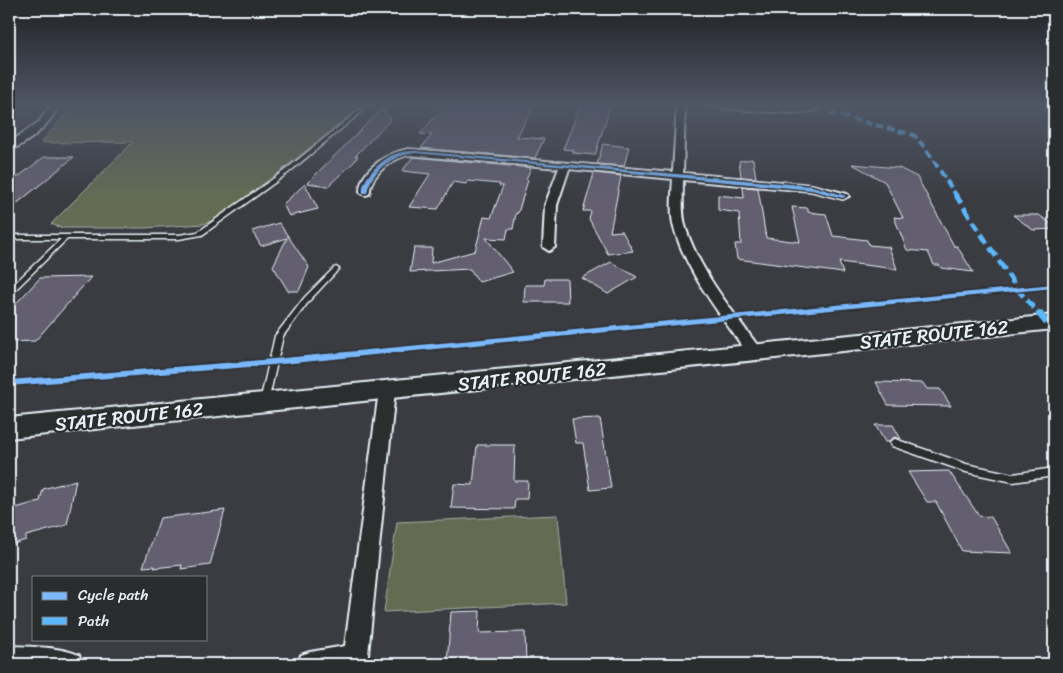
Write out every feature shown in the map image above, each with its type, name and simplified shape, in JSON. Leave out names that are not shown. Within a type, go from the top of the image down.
[{"type":"main road","name":"STATE ROUTE 162","points":[[9,428],[1052,325]]},
{"type":"street","points":[[11,143],[26,135]]},
{"type":"street","points":[[680,135],[678,217],[685,243],[700,274],[755,353]]},
{"type":"street","points":[[365,192],[366,182],[383,162],[396,154],[415,152],[812,188],[843,196]]},
{"type":"street","points":[[549,247],[551,205],[565,166]]},
{"type":"street","points":[[310,664],[356,660],[386,391]]},
{"type":"street","points":[[9,658],[44,658],[70,664]]},
{"type":"lane","points":[[9,238],[179,237],[200,234],[286,172],[331,135]]},
{"type":"lane","points":[[9,293],[65,238]]},
{"type":"lane","points":[[263,403],[279,336],[307,299],[336,269]]},
{"type":"lane","points":[[895,443],[966,468],[1013,478],[1054,472]]},
{"type":"green space","points":[[47,135],[325,135],[225,216],[203,224],[145,228],[62,228],[51,224],[133,142],[41,143]]},
{"type":"green space","points":[[558,515],[566,603],[384,612],[397,522]]},
{"type":"building","points":[[355,135],[375,135],[355,156],[358,156],[354,162],[328,186],[307,183]]},
{"type":"building","points":[[432,135],[518,135],[517,137],[544,139],[535,158],[421,148]]},
{"type":"building","points":[[568,135],[601,135],[595,155],[573,153],[574,150],[563,149]]},
{"type":"building","points":[[603,144],[629,147],[624,166],[597,164]]},
{"type":"building","points":[[44,157],[74,157],[9,210],[9,184]]},
{"type":"building","points":[[413,157],[531,168],[526,179],[528,180],[518,213],[516,213],[513,229],[508,229],[506,239],[486,238],[513,272],[479,282],[470,269],[410,272],[414,248],[432,248],[431,263],[475,251],[484,217],[491,218],[503,186],[499,186],[500,184],[468,181],[466,184],[453,182],[438,209],[409,207],[430,174],[402,171]]},
{"type":"building","points":[[753,159],[756,178],[741,177],[739,161]]},
{"type":"building","points":[[852,164],[899,168],[917,177],[954,246],[957,246],[973,272],[941,268],[939,265],[934,265],[928,252],[907,250],[894,217],[903,218],[885,182]]},
{"type":"building","points":[[594,173],[621,176],[610,232],[622,231],[633,251],[608,254],[589,219],[591,211],[583,211]]},
{"type":"building","points":[[305,184],[318,209],[289,216],[283,204]]},
{"type":"building","points":[[743,187],[758,188],[766,238],[800,242],[792,207],[808,208],[808,212],[826,214],[833,236],[867,240],[869,245],[889,247],[897,269],[839,262],[843,273],[737,259],[735,244],[741,244],[739,213],[718,210],[718,195],[744,198]]},
{"type":"building","points":[[1013,215],[1039,215],[1054,226],[1054,229],[1033,230]]},
{"type":"building","points":[[279,223],[309,267],[299,291],[288,291],[273,266],[287,238],[261,246],[252,231]]},
{"type":"building","points":[[611,262],[637,277],[608,294],[582,278]]},
{"type":"building","points":[[91,277],[35,341],[9,342],[9,311],[40,278]]},
{"type":"building","points":[[545,279],[567,279],[568,302],[524,302],[525,285],[544,285]]},
{"type":"building","points":[[876,382],[923,383],[927,389],[940,389],[951,406],[888,405]]},
{"type":"building","points":[[600,418],[611,488],[590,490],[583,443],[576,443],[572,419]]},
{"type":"building","points":[[875,425],[893,425],[901,439],[894,437],[885,442]]},
{"type":"building","points":[[477,445],[515,445],[514,481],[528,481],[527,499],[515,499],[514,509],[451,508],[454,484],[473,485]]},
{"type":"building","points":[[949,471],[979,516],[991,517],[1012,553],[962,551],[936,502],[927,502],[908,472]]},
{"type":"building","points":[[76,480],[67,525],[26,536],[26,540],[9,545],[9,510],[40,501],[43,489]]},
{"type":"building","points":[[225,510],[210,565],[181,569],[182,565],[154,568],[155,566],[143,567],[160,518]]},
{"type":"building","points":[[480,611],[479,633],[525,632],[526,664],[447,664],[451,612]]},
{"type":"marked path","points":[[914,135],[926,149],[1018,290],[1047,323]]},
{"type":"cycle path","points":[[365,192],[368,180],[386,161],[402,153],[415,152],[812,188],[843,196]]},
{"type":"cycle path","points":[[9,383],[273,362],[1054,286]]}]
